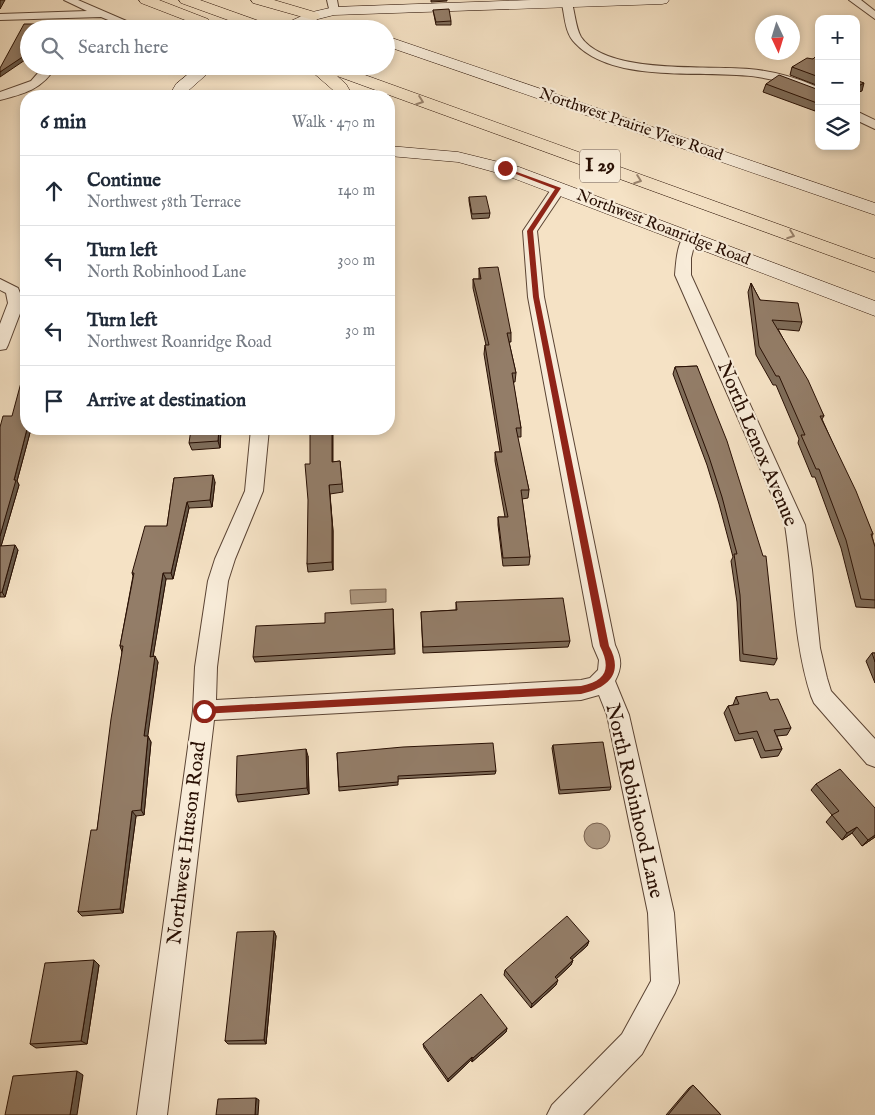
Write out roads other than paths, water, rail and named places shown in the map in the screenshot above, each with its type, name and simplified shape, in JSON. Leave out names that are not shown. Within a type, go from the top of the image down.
[{"type":"highway","points":[[146,0],[198,20]]},
{"type":"highway","points":[[186,0],[242,20]]},
{"type":"highway","points":[[258,0],[313,16]]},
{"type":"highway","points":[[326,75],[341,90]]},
{"type":"highway","name":"I 29","points":[[349,75],[390,90]]},
{"type":"highway","name":"I 29","points":[[434,89],[603,149]]},
{"type":"highway","name":"I 29","points":[[395,92],[875,266]]},
{"type":"street","points":[[68,0],[117,20]]},
{"type":"street","points":[[304,20],[333,6],[662,0]]},
{"type":"street","points":[[854,0],[875,16]]},
{"type":"street","points":[[566,2],[576,37],[588,49],[614,60],[666,70],[720,70],[758,74],[777,77],[815,91]]},
{"type":"street","points":[[0,17],[101,14]]},
{"type":"street","points":[[74,20],[76,15]]},
{"type":"street","points":[[313,16],[324,20]]},
{"type":"street","name":"Northwest Prairie View Road","points":[[395,44],[875,209]]},
{"type":"street","points":[[0,96],[35,84],[46,75]]},
{"type":"street","points":[[180,90],[197,75]]},
{"type":"street","points":[[860,117],[875,125]]},
{"type":"street","name":"Northwest Roanridge Road","points":[[395,151],[434,154],[482,162],[512,171],[875,309]]},
{"type":"street","name":"North Robinhood Lane","points":[[559,188],[530,231],[536,297],[604,646],[610,657],[611,670],[604,681],[618,715],[661,914],[665,984],[632,1044],[562,1115]]},
{"type":"street","name":"North Lenox Avenue","points":[[689,238],[684,258],[684,275],[794,525],[802,570],[805,618],[816,678],[822,696],[875,756]]},
{"type":"street","points":[[0,345],[16,303],[16,296],[5,286]]},
{"type":"street","name":"Northwest Hutson Road","points":[[152,1115],[204,711],[206,667],[218,581],[225,559],[254,491],[259,435]]},
{"type":"street","points":[[204,711],[581,690],[595,687],[604,681]]}]
